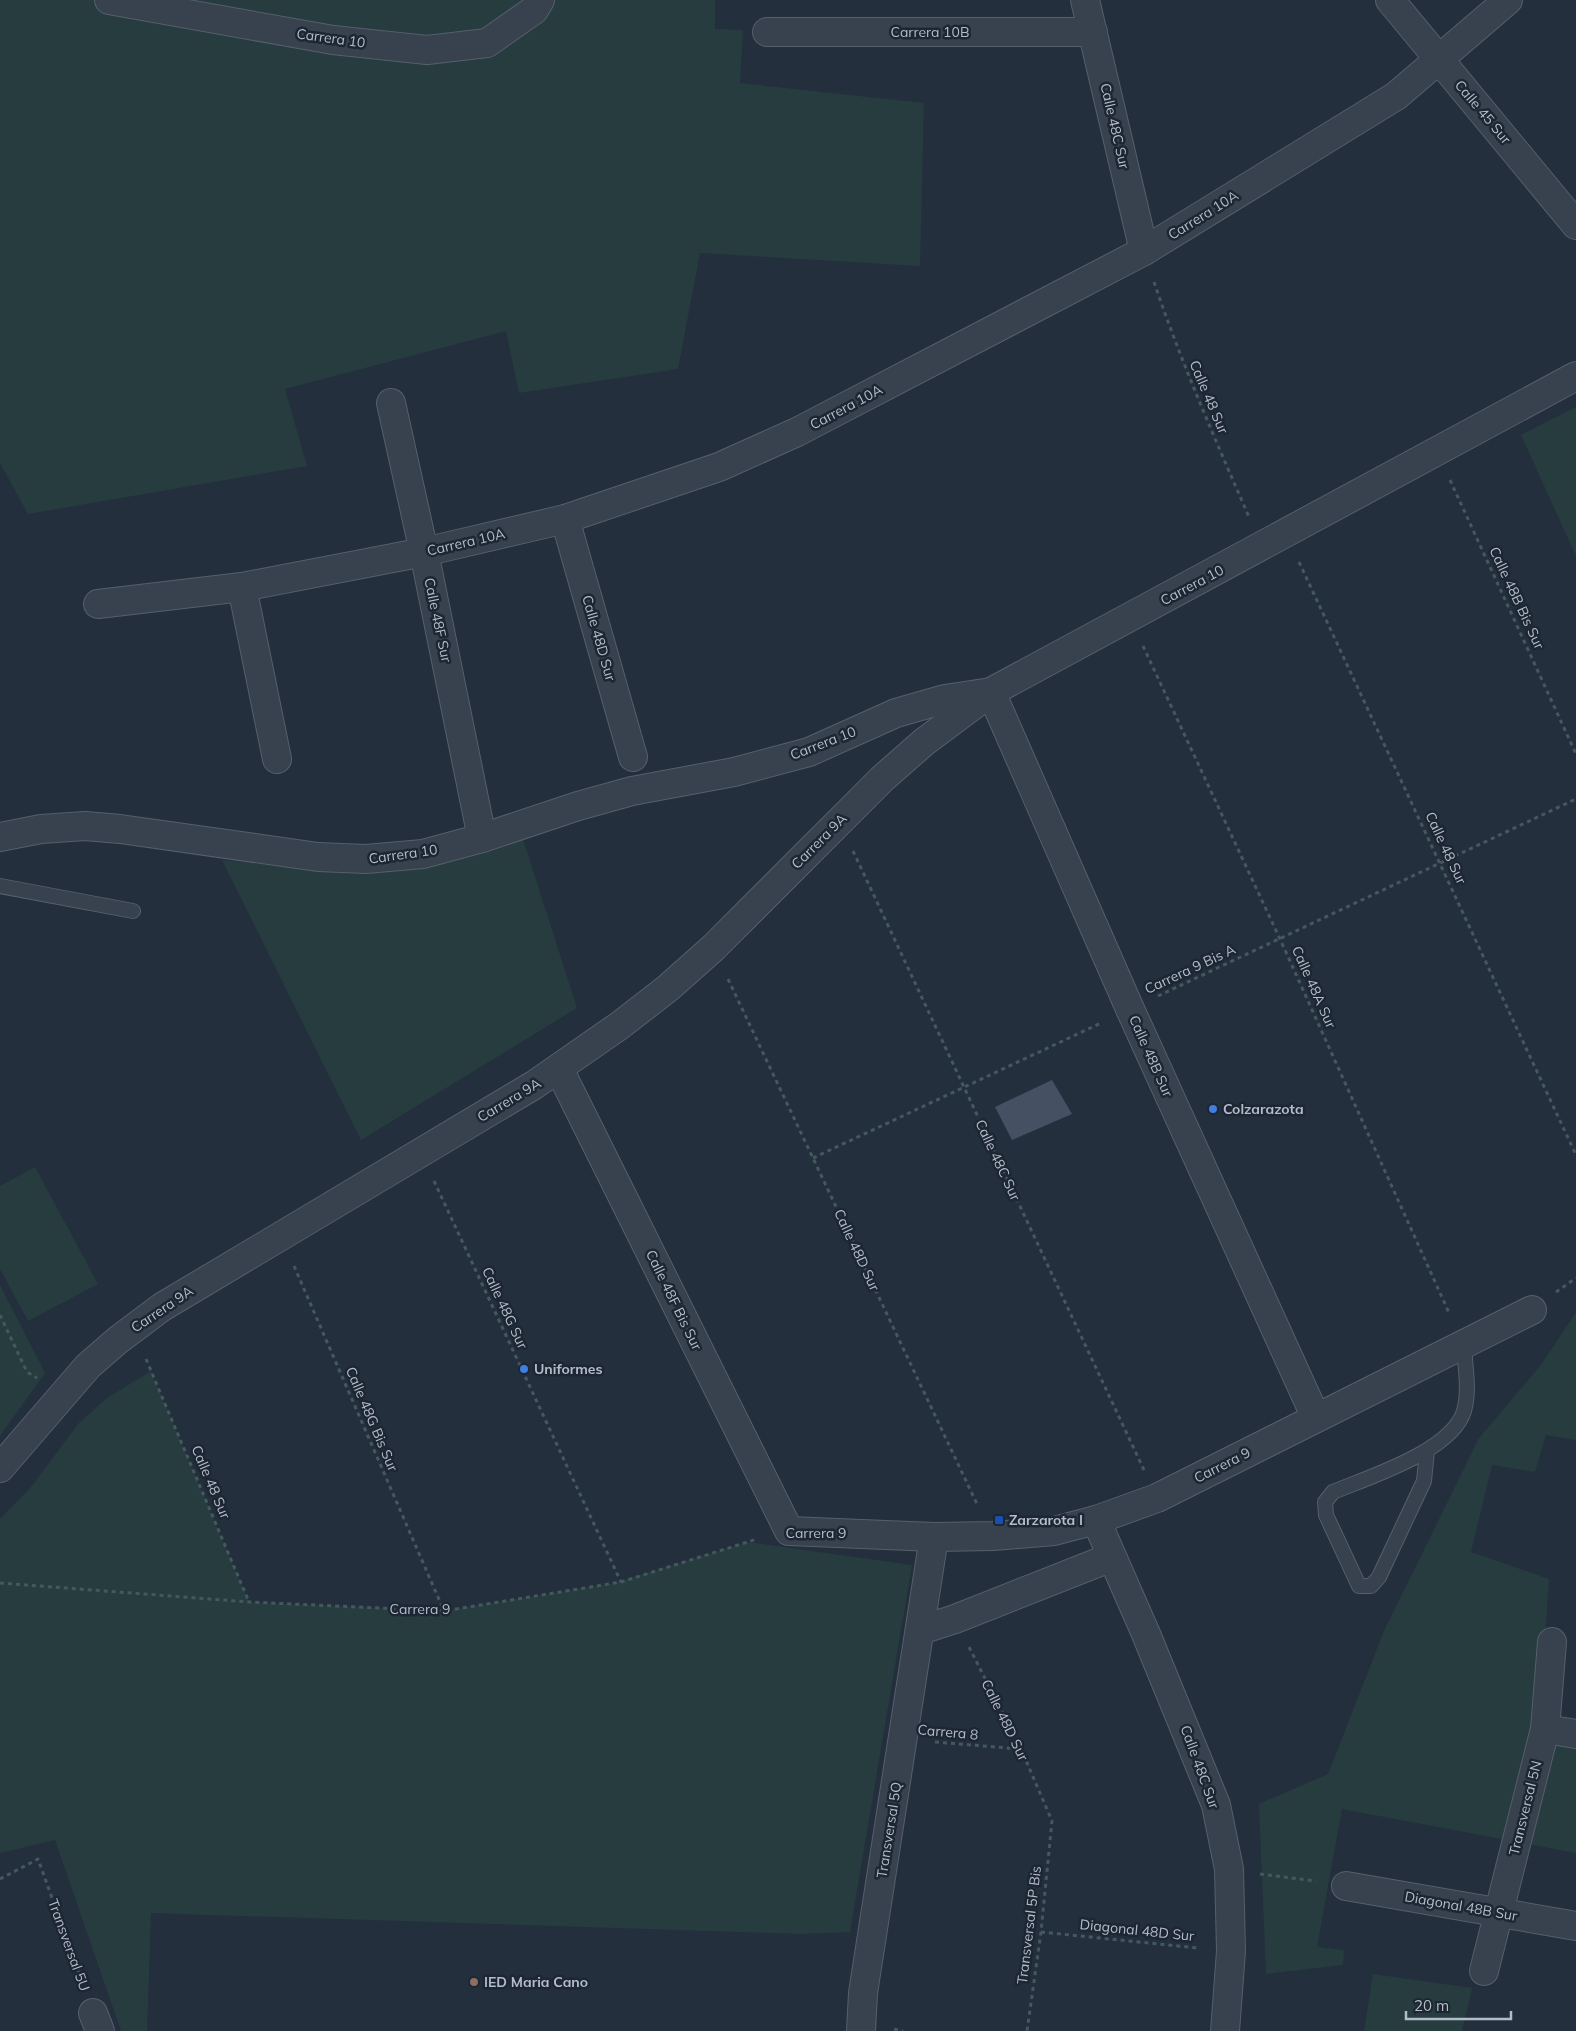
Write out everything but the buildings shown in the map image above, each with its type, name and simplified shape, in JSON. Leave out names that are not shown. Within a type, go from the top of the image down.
[{"type":"street","name":"Carrera 10","points":[[109,0],[333,40],[427,50],[487,43],[534,10],[540,0]]},
{"type":"street","name":"Calle 48C Sur","points":[[1085,0],[1144,251]]},
{"type":"street","name":"Calle 45 Sur","points":[[1390,0],[1576,225]]},
{"type":"street","name":"Carrera 10A","points":[[98,604],[242,587],[424,552],[565,519],[719,467],[797,432],[1144,251],[1396,96],[1438,58],[1508,0]]},
{"type":"street","name":"Carrera 10B","points":[[767,32],[1093,32]]},
{"type":"street","name":"Carrera 10","points":[[0,837],[41,829],[86,826],[120,829],[318,857],[366,859],[423,854],[482,838],[578,806],[632,791],[734,772],[809,752],[896,713],[945,699],[991,692],[1576,376]]},
{"type":"street","name":"Calle 48F Sur","points":[[390,403],[424,552],[482,838]]},
{"type":"street","name":"Calle 48D Sur","points":[[565,519],[633,757]]},
{"type":"street","points":[[242,587],[277,759]]},
{"type":"street","name":"Carrera 9A","points":[[0,1468],[88,1366],[155,1312],[559,1069],[668,988],[713,948],[839,821],[924,742],[991,692]]},
{"type":"street","name":"Calle 48B Sur","points":[[991,692],[1130,1009],[1316,1418]]},
{"type":"street","name":"Calle 48F Bis Sur","points":[[559,1069],[789,1531]]},
{"type":"street","name":"Carrera 9","points":[[789,1531],[934,1537],[992,1536],[1054,1531],[1096,1520],[1157,1498],[1464,1346],[1532,1310]]},
{"type":"street","name":"Calle 48C Sur","points":[[1096,1520],[1189,1735],[1216,1804],[1230,1870],[1231,1951],[1226,2031]]},
{"type":"street","name":"Transversal 5Q","points":[[861,2031],[863,1993],[934,1537]]},
{"type":"street","points":[[921,1630],[955,1619],[1112,1557]]},
{"type":"street","name":"Transversal 5N","points":[[1484,1971],[1545,1728],[1552,1642]]},
{"type":"street","points":[[1545,1728],[1576,1734]]},
{"type":"street","name":"Diagonal 48B Sur","points":[[1346,1886],[1576,1926]]},
{"type":"lane","points":[[0,886],[133,911]]},
{"type":"lane","points":[[1427,1451],[1424,1481],[1379,1576],[1371,1586],[1359,1586],[1326,1515],[1325,1502],[1332,1492],[1427,1451],[1452,1432],[1464,1412],[1467,1392],[1464,1346]]},
{"type":"path","name":"Calle 48 Sur","points":[[1144,251],[1172,336],[1262,547]]},
{"type":"path","name":"Calle 48B Bis Sur","points":[[1437,452],[1576,754]]},
{"type":"path","name":"Calle 48 Sur","points":[[1298,560],[1576,1155]]},
{"type":"path","name":"Calle 48A Sur","points":[[1140,640],[1280,939],[1464,1346]]},
{"type":"path","name":"Carrera 9 Bis A","points":[[813,1158],[1576,799]]},
{"type":"path","name":"Calle 48C Sur","points":[[839,821],[1157,1498]]},
{"type":"path","name":"Calle 48D Sur","points":[[725,973],[992,1536]]},
{"type":"path","name":"Calle 48G Sur","points":[[420,1152],[620,1582]]},
{"type":"path","name":"Calle 48G Bis Sur","points":[[281,1236],[444,1611]]},
{"type":"path","points":[[0,1315],[27,1372],[63,1394]]},
{"type":"path","name":"Calle 48 Sur","points":[[151,1371],[249,1602]]},
{"type":"path","name":"Carrera 9","points":[[0,1583],[249,1602],[444,1611],[620,1582],[789,1531]]},
{"type":"path","name":"Calle 48D Sur","points":[[955,1619],[1021,1749],[1052,1821]]},
{"type":"path","name":"Carrera 8","points":[[904,1739],[1021,1749]]},
{"type":"path","name":"Transversal 5P Bis","points":[[1027,2031],[1041,1932],[1052,1821]]},
{"type":"path","name":"Transversal 5U","points":[[0,1879],[38,1859],[96,2022]]},
{"type":"path","points":[[1230,1870],[1346,1886]]},
{"type":"path","name":"Diagonal 48D Sur","points":[[1041,1932],[1231,1951]]},
{"type":"green space","points":[[0,0],[715,0],[715,29],[743,30],[740,83],[924,103],[920,266],[700,253],[678,369],[519,393],[506,331],[285,389],[307,466],[28,514],[0,463]]},
{"type":"green space","points":[[1576,407],[1576,556],[1521,435]]},
{"type":"green space","points":[[522,836],[577,1008],[361,1140],[222,860],[329,870]]},
{"type":"green space","points":[[35,1167],[98,1284],[28,1321],[0,1269],[0,1186]]},
{"type":"green space","points":[[0,1285],[45,1373],[0,1436]]},
{"type":"green space","points":[[1576,1312],[1576,1440],[1546,1435],[1535,1472],[1492,1465],[1471,1552],[1549,1579],[1539,1736],[1576,1743],[1576,1853],[1342,1809],[1317,1947],[1344,1950],[1343,1965],[1266,1974],[1259,1804],[1328,1774],[1384,1631],[1479,1438],[1541,1365]]},
{"type":"green space","points":[[151,1371],[249,1602],[444,1611],[614,1583],[748,1542],[912,1565],[850,1932],[802,1934],[151,1913],[147,2031],[121,2031],[55,1840],[0,1853],[0,1519],[31,1487],[78,1424],[107,1398]]},
{"type":"green space","points":[[1373,1974],[1472,1988],[1462,2031],[1364,2031]]},
{"type":"place","name":"Colzarazota","points":[[1213,1109]]},
{"type":"place","name":"Uniformes","points":[[524,1369]]},
{"type":"place","name":"Zarzarota I","points":[[999,1520]]},
{"type":"place","name":"IED Maria Cano","points":[[474,1982]]}]
